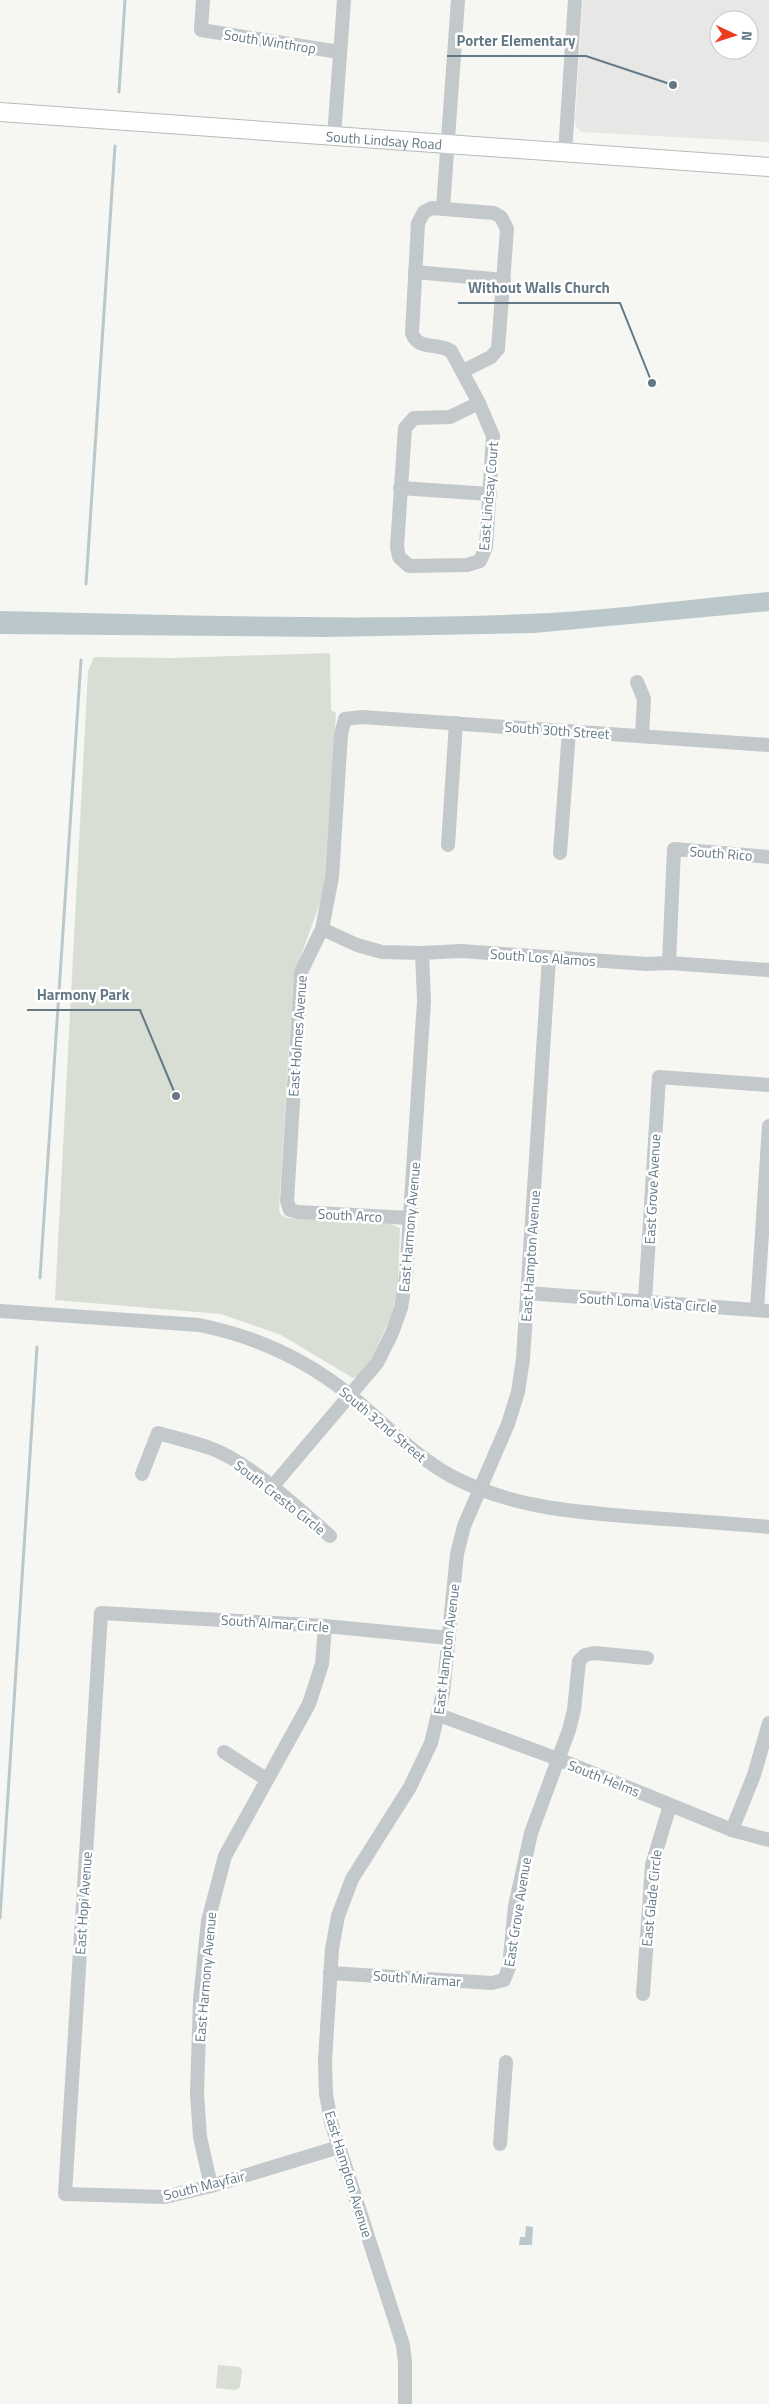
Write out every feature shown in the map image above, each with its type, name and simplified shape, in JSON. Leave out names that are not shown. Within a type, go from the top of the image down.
[{"type":"main road","name":"South Lindsay Road","points":[[0,112],[769,168]]},
{"type":"street","name":"South Winthrop","points":[[203,0],[201,30],[339,52]]},
{"type":"street","points":[[334,136],[344,0]]},
{"type":"street","points":[[443,208],[458,0]]},
{"type":"street","points":[[564,152],[575,0]]},
{"type":"street","name":"East Lindsay Court","points":[[400,488],[396,547],[399,557],[409,566],[467,565],[480,561],[486,547],[493,436],[479,403],[451,351],[443,347],[422,345],[413,336],[411,327],[419,219],[428,210],[443,208],[490,212],[501,217],[507,233],[498,348],[491,357],[463,372]]},
{"type":"street","points":[[414,272],[504,280]]},
{"type":"street","points":[[479,403],[450,418],[419,417],[410,421],[404,432],[400,488],[490,494]]},
{"type":"street","points":[[637,682],[644,699],[642,736]]},
{"type":"street","name":"South 30th Street","points":[[346,719],[362,716],[769,745]]},
{"type":"street","name":"East Holmes Avenue","points":[[290,1210],[286,1201],[301,972],[322,929],[332,877],[341,734],[346,719]]},
{"type":"street","points":[[448,844],[456,723]]},
{"type":"street","points":[[560,853],[569,731]]},
{"type":"street","name":"South Rico","points":[[669,963],[674,849],[769,857]]},
{"type":"street","name":"South Los Alamos","points":[[322,929],[357,945],[382,952],[422,953],[461,951],[549,958],[647,964],[669,963],[769,970]]},
{"type":"street","name":"East Harmony Avenue","points":[[272,1487],[377,1363],[392,1333],[401,1308],[406,1277],[424,1001],[422,953]]},
{"type":"street","name":"East Hampton Avenue","points":[[405,2404],[405,2363],[402,2345],[338,2146],[326,2094],[324,2061],[332,1949],[344,1896],[352,1879],[410,1788],[431,1743],[439,1715],[457,1554],[464,1526],[508,1424],[518,1392],[523,1359],[528,1293],[549,958]]},
{"type":"street","name":"East Grove Avenue","points":[[645,1302],[659,1077],[769,1085]]},
{"type":"street","points":[[763,1310],[769,1126]]},
{"type":"street","name":"South Arco","points":[[290,1210],[410,1218]]},
{"type":"street","name":"South Loma Vista Circle","points":[[528,1293],[763,1310]]},
{"type":"street","name":"South 32nd Street","points":[[0,1311],[199,1325],[228,1331],[287,1354],[315,1370],[350,1395],[427,1461],[479,1490],[514,1501],[548,1509],[769,1527]]},
{"type":"street","name":"South Cresto Circle","points":[[142,1474],[158,1434],[211,1448],[232,1459],[272,1487],[330,1536]]},
{"type":"street","name":"South Almar Circle","points":[[101,1613],[325,1626],[449,1638]]},
{"type":"street","name":"East Hopi Avenue","points":[[66,2194],[101,1613]]},
{"type":"street","name":"East Harmony Avenue","points":[[211,2186],[200,2137],[197,2093],[200,2000],[208,1920],[225,1856],[266,1778],[309,1704],[322,1664],[325,1626]]},
{"type":"street","name":"East Grove Avenue","points":[[504,1980],[509,1967],[514,1914],[526,1853],[537,1814],[574,1710],[578,1670],[582,1658],[594,1653],[647,1658]]},
{"type":"street","name":"South Helms","points":[[439,1715],[558,1759],[732,1830],[769,1840]]},
{"type":"street","points":[[732,1830],[754,1775],[769,1723]]},
{"type":"street","points":[[224,1752],[266,1778]]},
{"type":"street","name":"East Glade Circle","points":[[643,1994],[652,1864],[670,1805]]},
{"type":"street","name":"South Miramar","points":[[330,1973],[492,1983],[504,1980]]},
{"type":"street","points":[[500,2144],[506,2062]]},
{"type":"street","name":"South Mayfair","points":[[66,2194],[165,2197],[211,2186],[338,2146]]},
{"type":"shaded area","points":[[583,0],[769,0],[769,142],[581,132],[576,126]]},
{"type":"shaded area","points":[[769,592],[769,611],[534,633],[325,637],[0,634],[0,611],[275,617],[481,616],[577,611]]},
{"type":"shaded area","points":[[330,653],[331,710],[336,713],[324,885],[293,982],[279,1210],[281,1215],[287,1218],[390,1224],[400,1228],[398,1285],[392,1314],[372,1357],[360,1375],[353,1378],[281,1335],[221,1314],[55,1300],[88,671],[94,657],[171,658]]},
{"type":"shaded area","points":[[526,2226],[533,2227],[532,2245],[519,2245],[520,2237],[525,2237]]},
{"type":"shaded area","points":[[218,2365],[239,2367],[242,2370],[240,2387],[236,2390],[216,2388]]},
{"type":"waterway","points":[[119,92],[125,0]]},
{"type":"waterway","points":[[86,584],[115,146]]},
{"type":"waterway","points":[[40,1278],[81,660]]},
{"type":"waterway","points":[[0,1918],[37,1347]]},
{"type":"place","name":"Porter Elementary","points":[[673,85]]},
{"type":"place","name":"Without Walls Church","points":[[652,383]]},
{"type":"place","name":"Harmony Park","points":[[176,1096]]}]
